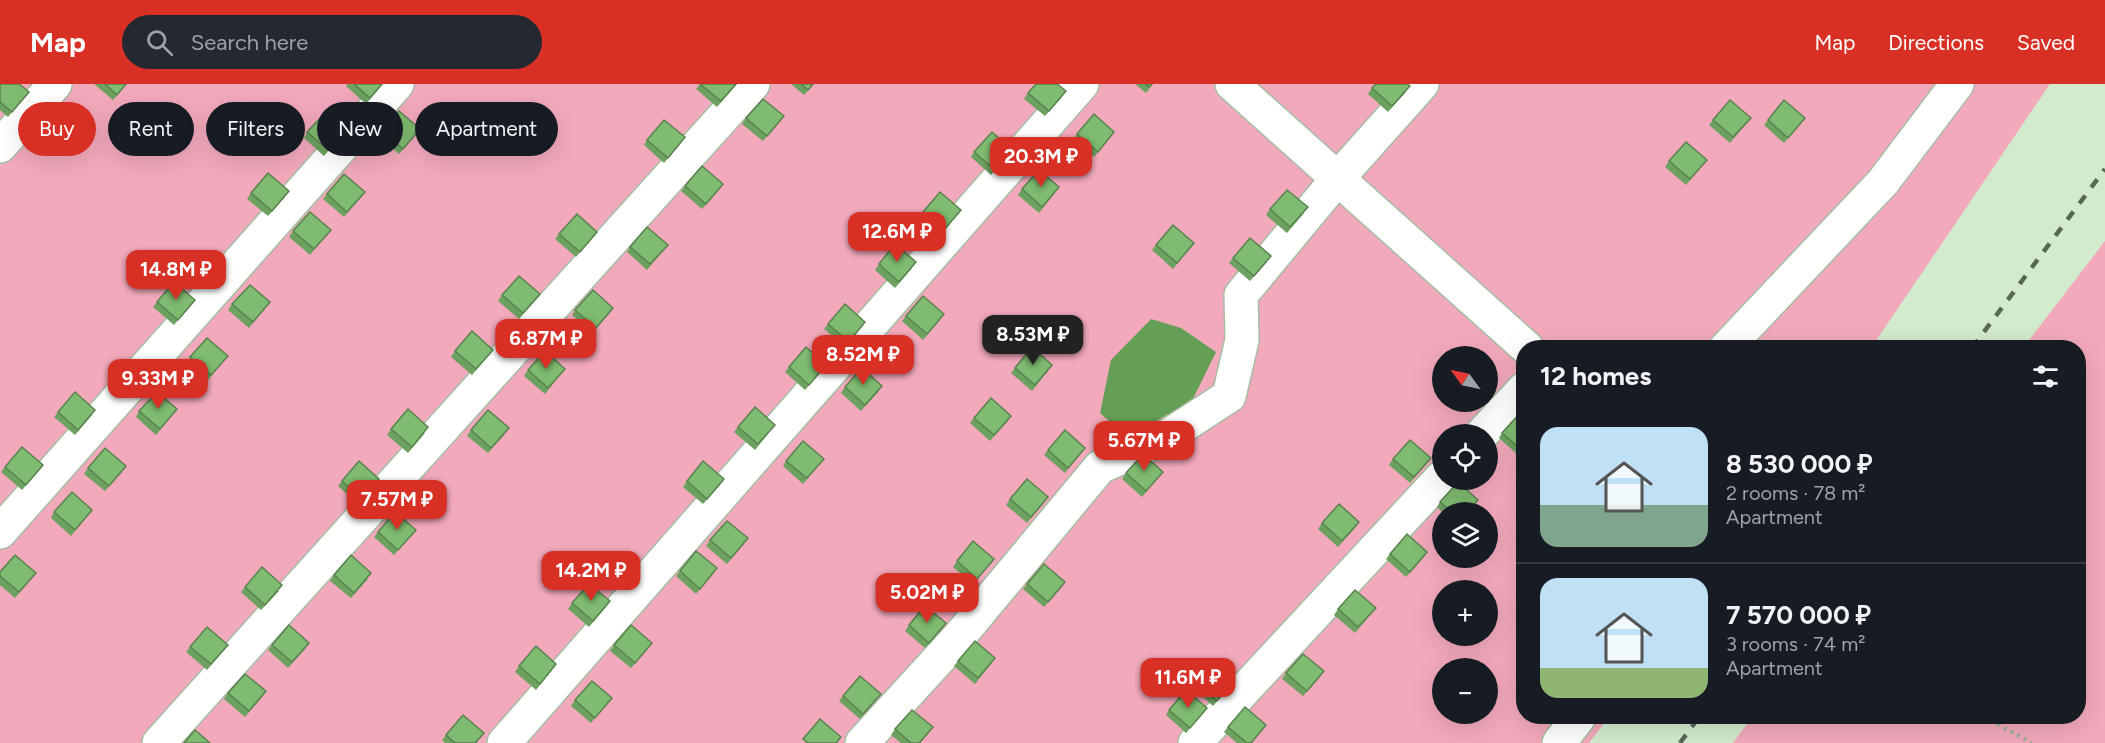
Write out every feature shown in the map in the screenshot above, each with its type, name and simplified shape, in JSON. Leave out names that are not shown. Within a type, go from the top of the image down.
[{"type":"street","points":[[0,146],[55,84]]},
{"type":"street","points":[[0,532],[397,84]]},
{"type":"street","points":[[159,743],[753,84]]},
{"type":"street","points":[[504,743],[1082,84]]},
{"type":"street","points":[[1232,84],[1518,340]]},
{"type":"street","points":[[862,743],[958,638],[1100,467],[1166,438],[1229,396],[1242,340],[1241,295],[1338,178],[1422,84]]},
{"type":"street","points":[[1734,340],[1883,182],[1957,84]]},
{"type":"street","points":[[1491,424],[1516,398]]},
{"type":"street","points":[[1195,743],[1432,488]]},
{"type":"street","points":[[1559,743],[1574,724]]},
{"type":"path","points":[[1997,724],[2032,743]]},
{"type":"shaded area","points":[[0,84],[2050,84],[1876,340],[1516,340],[1516,724],[1604,724],[1589,743],[0,743]]},
{"type":"shaded area","points":[[2105,241],[2105,743],[1733,743],[1747,724],[2086,724],[2086,340],[2029,340]]},
{"type":"shaded area","points":[[1151,319],[1181,328],[1216,352],[1189,407],[1166,415],[1129,439],[1100,413],[1111,360]]},
{"type":"building","points":[[0,84],[19,84],[29,92],[18,102],[12,112],[0,102]]},
{"type":"building","points":[[105,84],[126,84],[117,95]]},
{"type":"building","points":[[354,84],[382,84],[370,98]]},
{"type":"building","points":[[700,84],[736,84],[721,101]]},
{"type":"building","points":[[801,84],[813,84],[808,90]]},
{"type":"building","points":[[1036,84],[1057,84],[1066,91],[1049,111],[1028,93]]},
{"type":"building","points":[[1376,84],[1407,84],[1410,86],[1392,106],[1372,88]]},
{"type":"building","points":[[763,99],[784,116],[767,136],[746,118]]},
{"type":"building","points":[[1730,100],[1751,118],[1733,137],[1713,120]]},
{"type":"building","points":[[1784,100],[1805,118],[1788,138],[1768,120]]},
{"type":"building","points":[[403,114],[415,125],[415,135],[403,149]]},
{"type":"building","points":[[1094,114],[1114,132],[1098,152],[1077,134]]},
{"type":"building","points":[[664,120],[685,137],[668,158],[647,140]]},
{"type":"building","points":[[317,121],[317,141],[307,132]]},
{"type":"building","points":[[992,132],[1012,150],[995,170],[974,152]]},
{"type":"building","points":[[1686,142],[1707,160],[1690,179],[1669,161]]},
{"type":"building","points":[[702,166],[723,184],[706,204],[685,186]]},
{"type":"building","points":[[1039,170],[1059,187],[1042,207],[1022,189]]},
{"type":"building","points":[[268,173],[289,191],[272,211],[251,193]]},
{"type":"building","points":[[344,174],[365,192],[347,212],[327,194]]},
{"type":"building","points":[[1287,190],[1308,207],[1290,227],[1270,209]]},
{"type":"building","points":[[940,192],[961,210],[944,230],[923,212]]},
{"type":"building","points":[[310,212],[331,230],[314,249],[293,231]]},
{"type":"building","points":[[577,214],[597,232],[580,252],[559,234]]},
{"type":"building","points":[[1173,225],[1194,243],[1177,263],[1156,245]]},
{"type":"building","points":[[647,227],[668,245],[650,264],[630,247]]},
{"type":"building","points":[[1250,238],[1271,256],[1254,276],[1233,258]]},
{"type":"building","points":[[895,244],[916,262],[899,282],[879,264]]},
{"type":"building","points":[[519,276],[540,294],[523,313],[502,295]]},
{"type":"building","points":[[174,282],[195,300],[178,320],[157,302]]},
{"type":"building","points":[[250,285],[270,302],[253,322],[232,304]]},
{"type":"building","points":[[593,290],[613,308],[596,328],[575,310]]},
{"type":"building","points":[[923,296],[944,314],[927,334],[906,316]]},
{"type":"building","points":[[845,304],[865,322],[849,342],[828,324]]},
{"type":"building","points":[[472,331],[493,350],[476,369],[455,351]]},
{"type":"building","points":[[207,338],[228,356],[211,375],[190,357]]},
{"type":"building","points":[[806,347],[826,365],[809,385],[789,367]]},
{"type":"building","points":[[1032,347],[1052,365],[1035,385],[1015,368]]},
{"type":"building","points":[[545,351],[565,369],[548,388],[528,370]]},
{"type":"building","points":[[862,368],[882,386],[865,405],[845,387]]},
{"type":"building","points":[[75,392],[95,410],[78,430],[58,412]]},
{"type":"building","points":[[157,392],[177,409],[160,429],[139,411]]},
{"type":"building","points":[[991,398],[1011,416],[994,435],[974,418]]},
{"type":"building","points":[[755,407],[775,425],[758,444],[738,427]]},
{"type":"building","points":[[408,409],[428,427],[412,447],[391,429]]},
{"type":"building","points":[[488,410],[509,428],[491,448],[471,430]]},
{"type":"building","points":[[1516,417],[1516,445],[1502,433]]},
{"type":"building","points":[[1065,430],[1085,448],[1068,468],[1048,450]]},
{"type":"building","points":[[1410,440],[1431,458],[1414,477],[1393,459]]},
{"type":"building","points":[[803,441],[824,459],[807,478],[786,461]]},
{"type":"building","points":[[22,447],[43,465],[26,485],[5,467]]},
{"type":"building","points":[[105,448],[126,466],[109,486],[88,468]]},
{"type":"building","points":[[1143,454],[1163,472],[1146,491],[1126,473]]},
{"type":"building","points":[[359,461],[379,479],[362,498],[342,481]]},
{"type":"building","points":[[703,461],[724,479],[707,499],[687,481]]},
{"type":"building","points":[[1027,479],[1048,497],[1031,517],[1010,499]]},
{"type":"building","points":[[1451,490],[1467,490],[1478,500],[1476,502],[1440,502]]},
{"type":"building","points":[[72,492],[92,510],[75,530],[54,512]]},
{"type":"building","points":[[1339,504],[1359,522],[1342,541],[1322,523]]},
{"type":"building","points":[[395,512],[416,530],[398,550],[378,532]]},
{"type":"building","points":[[727,521],[748,538],[731,558],[710,540]]},
{"type":"building","points":[[1407,534],[1427,552],[1410,572],[1390,554]]},
{"type":"building","points":[[973,541],[994,559],[977,579],[957,561]]},
{"type":"building","points":[[696,551],[717,568],[700,589],[680,571]]},
{"type":"building","points":[[15,555],[36,573],[19,592],[0,576],[0,572]]},
{"type":"building","points":[[351,555],[371,573],[354,593],[334,575]]},
{"type":"building","points":[[1044,564],[1065,582],[1048,602],[1027,584]]},
{"type":"building","points":[[262,567],[282,585],[265,605],[245,587]]},
{"type":"building","points":[[589,584],[610,601],[593,621],[572,603]]},
{"type":"building","points":[[1355,590],[1376,608],[1358,627],[1338,609]]},
{"type":"building","points":[[925,606],[946,623],[929,643],[909,625]]},
{"type":"building","points":[[289,625],[309,643],[292,662],[272,645]]},
{"type":"building","points":[[631,625],[652,643],[635,663],[614,645]]},
{"type":"building","points":[[207,627],[228,645],[211,664],[190,647]]},
{"type":"building","points":[[975,641],[995,658],[978,678],[958,661]]},
{"type":"building","points":[[536,646],[556,664],[540,684],[519,666]]},
{"type":"building","points":[[1303,654],[1324,671],[1307,691],[1286,673]]},
{"type":"building","points":[[1214,663],[1234,681],[1217,701],[1197,683]]},
{"type":"building","points":[[245,674],[266,691],[249,711],[228,693]]},
{"type":"building","points":[[860,676],[881,694],[863,714],[843,696]]},
{"type":"building","points":[[592,681],[612,698],[595,718],[575,700]]},
{"type":"building","points":[[1186,690],[1207,708],[1190,728],[1169,710]]},
{"type":"building","points":[[1245,707],[1266,725],[1251,743],[1247,743],[1228,727]]},
{"type":"building","points":[[912,710],[933,727],[919,743],[911,743],[895,729]]},
{"type":"building","points":[[463,715],[484,733],[475,743],[455,743],[446,735]]},
{"type":"building","points":[[820,719],[841,737],[836,743],[808,743],[803,739]]},
{"type":"building","points":[[195,730],[210,743],[184,743]]},
{"type":"railway","points":[[1978,340],[2105,169]]},
{"type":"railway","points":[[1680,743],[1694,724]]}]
